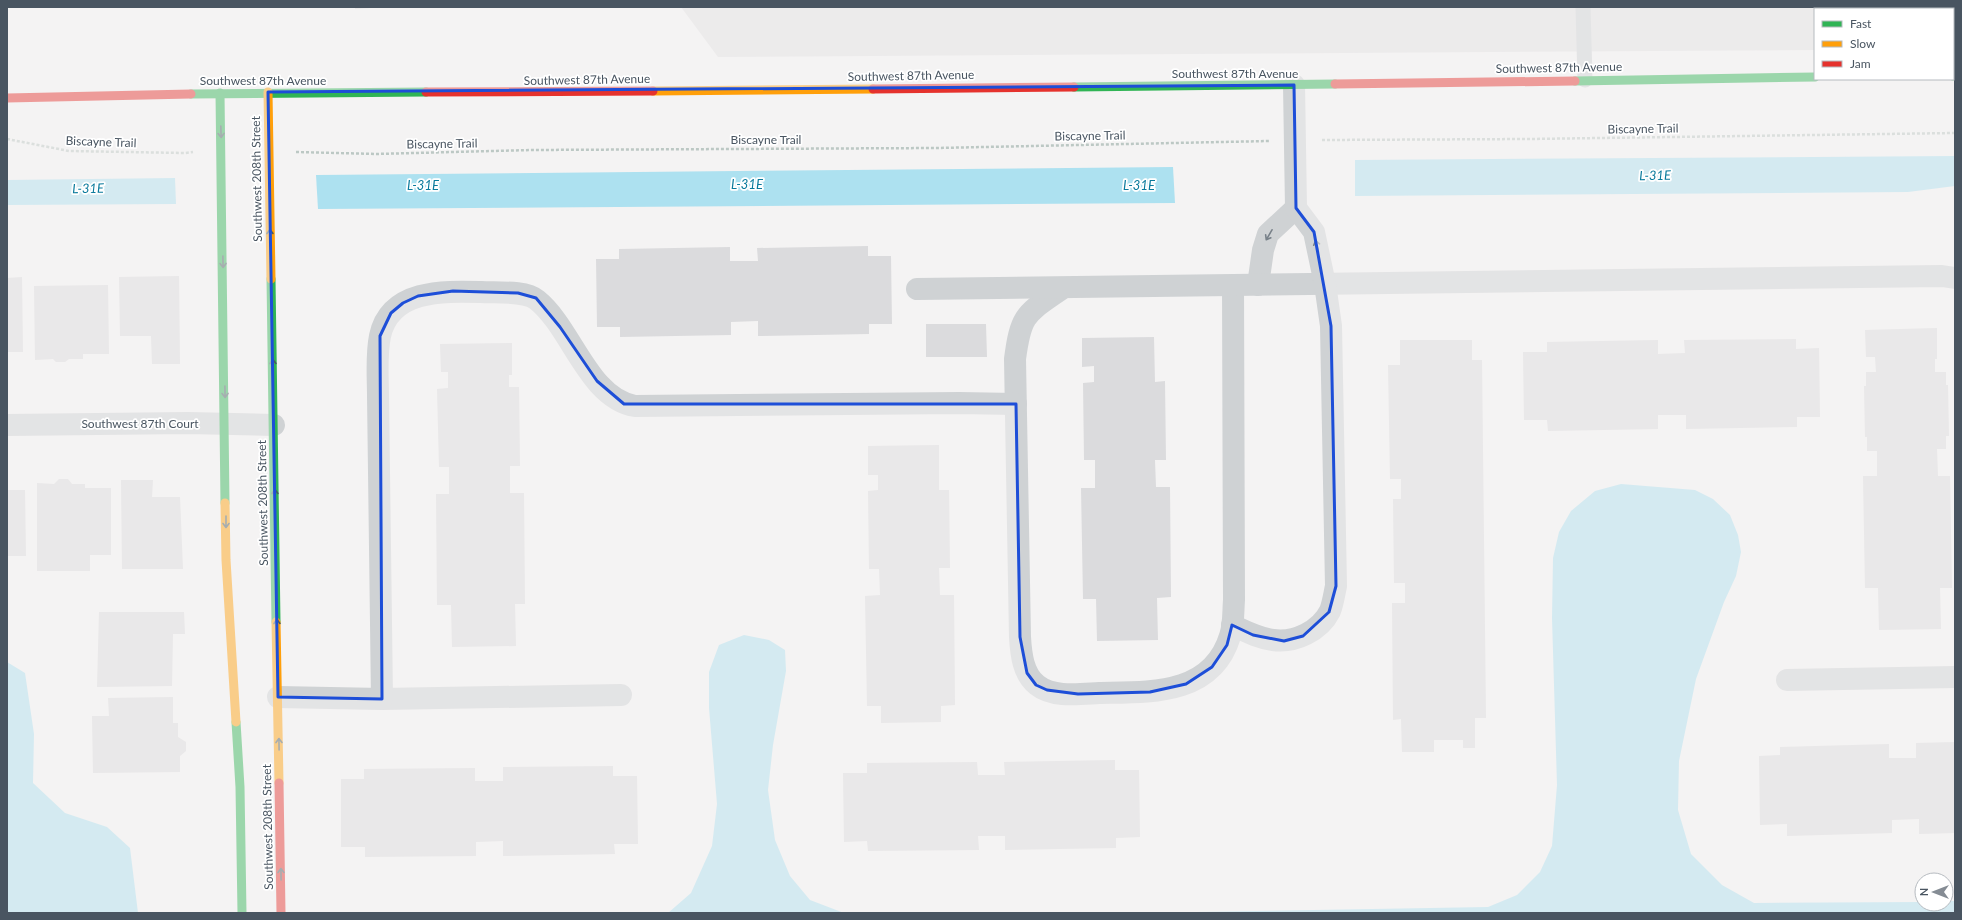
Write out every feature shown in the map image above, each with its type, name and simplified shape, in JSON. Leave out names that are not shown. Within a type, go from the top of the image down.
[{"type":"street","name":"Southwest 87th Avenue","points":[[7,98],[268,92],[516,92],[1294,85],[1814,77]]},
{"type":"street","points":[[1232,625],[1253,635],[1272,640],[1294,639],[1303,636],[1315,629],[1329,612],[1333,603],[1336,586],[1331,326],[1326,284],[1314,232],[1296,208],[1294,85]]},
{"type":"street","name":"Southwest 208th Street","points":[[268,92],[281,913]]},
{"type":"street","points":[[220,93],[226,424],[226,560],[240,787],[242,913]]},
{"type":"street","points":[[1258,285],[1263,250],[1268,234],[1296,208]]},
{"type":"street","points":[[917,289],[1926,277],[1955,278]]},
{"type":"street","points":[[1063,288],[1034,308],[1021,324],[1015,359],[1020,638],[1022,658],[1027,673],[1036,685],[1047,690],[1060,693],[1078,694],[1150,692],[1177,688],[1192,681],[1212,666],[1227,645],[1232,625],[1234,600],[1233,286]]},
{"type":"street","points":[[382,699],[378,396],[380,336],[391,312],[403,303],[418,296],[453,291],[518,293],[536,298],[548,310],[597,381],[609,394],[624,404],[635,406],[959,403],[1016,404]]},
{"type":"street","name":"Southwest 87th Court","points":[[7,425],[274,425]]},
{"type":"street","points":[[1787,680],[1955,677]]},
{"type":"street","points":[[278,697],[382,699],[621,695]]},
{"type":"lane","points":[[1583,7],[1585,80]]},
{"type":"path","name":"Biscayne Trail","points":[[1331,139],[1530,139],[1955,133]]},
{"type":"path","name":"Biscayne Trail","points":[[7,139],[69,151],[185,153],[196,151]]},
{"type":"path","name":"Biscayne Trail","points":[[289,151],[376,154],[539,150],[945,148],[1248,142]]},
{"type":"highlighted area","points":[[1294,85],[1296,208],[1314,232],[1331,326],[1336,586],[1329,612],[1303,636],[1284,641],[1253,635],[1232,625],[1227,645],[1212,667],[1186,684],[1150,692],[1078,694],[1047,690],[1036,685],[1027,673],[1020,637],[1016,404],[624,404],[597,381],[560,327],[536,298],[518,293],[453,291],[418,296],[403,303],[391,313],[380,336],[382,699],[278,697],[268,92]]},
{"type":"shaded area","points":[[681,7],[1955,7],[1955,49],[1954,8],[1814,8],[1814,50],[718,57]]},
{"type":"water","name":"L-31E","points":[[1955,156],[1955,186],[1908,192],[1355,196],[1355,160]]},
{"type":"water","name":"L-31E","points":[[1173,167],[1175,203],[318,209],[316,175]]},
{"type":"water","name":"L-31E","points":[[175,178],[176,204],[7,205],[7,180]]},
{"type":"water","points":[[1621,484],[1695,490],[1713,499],[1730,515],[1738,535],[1741,552],[1736,576],[1724,602],[1696,679],[1679,761],[1678,810],[1691,854],[1722,885],[1754,903],[1914,902],[1914,912],[1954,912],[1955,901],[1955,913],[1135,913],[1488,907],[1517,895],[1540,872],[1552,846],[1557,785],[1552,618],[1553,558],[1559,532],[1571,511],[1595,491]]},
{"type":"water","points":[[744,635],[769,640],[785,650],[786,671],[773,745],[768,790],[775,840],[790,876],[810,900],[844,913],[668,913],[691,893],[712,846],[717,804],[709,708],[709,672],[719,645]]},
{"type":"water","points":[[7,662],[25,673],[34,734],[33,783],[65,813],[107,827],[130,848],[138,913],[7,913]]},
{"type":"building","points":[[355,7],[371,7],[371,8],[355,9]]},
{"type":"building","points":[[868,246],[868,256],[891,256],[892,324],[869,324],[869,334],[758,336],[758,321],[731,322],[731,335],[620,337],[620,327],[597,327],[596,259],[619,259],[619,249],[730,247],[730,261],[758,261],[757,248]]},
{"type":"building","points":[[179,276],[180,364],[152,364],[151,336],[120,336],[119,277]]},
{"type":"building","points":[[22,277],[23,352],[7,352],[7,278]]},
{"type":"building","points":[[108,285],[109,354],[83,354],[83,359],[69,359],[65,362],[56,362],[53,359],[35,360],[34,286]]},
{"type":"building","points":[[926,324],[986,324],[987,357],[926,357]]},
{"type":"building","points":[[1937,328],[1937,359],[1935,359],[1935,372],[1946,372],[1946,385],[1948,385],[1949,436],[1946,436],[1946,449],[1937,449],[1938,476],[1950,476],[1952,588],[1940,588],[1941,629],[1879,630],[1878,588],[1865,588],[1863,476],[1877,476],[1877,451],[1867,451],[1867,437],[1865,437],[1864,386],[1866,386],[1866,372],[1876,372],[1875,357],[1866,357],[1865,330]]},
{"type":"building","points":[[1154,337],[1155,382],[1165,381],[1166,460],[1155,460],[1156,487],[1170,487],[1171,597],[1157,598],[1158,640],[1097,641],[1096,599],[1083,599],[1081,488],[1095,488],[1095,460],[1084,460],[1083,383],[1094,382],[1094,366],[1082,367],[1082,338]]},
{"type":"building","points":[[1796,339],[1796,349],[1819,348],[1820,417],[1797,417],[1797,427],[1686,429],[1686,415],[1658,415],[1658,429],[1548,431],[1547,420],[1524,420],[1523,352],[1547,352],[1547,342],[1658,340],[1658,354],[1685,353],[1684,340]]},
{"type":"building","points":[[1400,340],[1472,340],[1472,360],[1482,360],[1486,718],[1475,718],[1475,748],[1463,748],[1463,740],[1434,740],[1434,752],[1402,752],[1401,719],[1393,720],[1392,603],[1405,603],[1405,583],[1394,583],[1393,499],[1401,499],[1401,479],[1390,479],[1388,365],[1400,365]]},
{"type":"building","points":[[512,343],[512,375],[509,375],[509,387],[519,387],[520,466],[510,466],[510,493],[524,493],[525,604],[515,604],[516,646],[452,647],[451,605],[437,605],[436,494],[449,494],[449,467],[439,467],[437,389],[448,388],[448,372],[441,372],[440,344]]},
{"type":"building","points":[[939,445],[939,490],[949,490],[950,568],[939,568],[940,595],[954,595],[955,705],[941,706],[941,722],[881,723],[881,706],[867,706],[865,596],[880,595],[879,569],[869,569],[868,491],[878,490],[878,475],[868,475],[868,446]]},
{"type":"building","points":[[59,479],[68,479],[72,484],[85,484],[85,488],[111,488],[111,555],[90,555],[90,571],[37,571],[37,483],[54,484]]},
{"type":"building","points":[[121,480],[153,480],[152,497],[180,497],[183,569],[122,569]]},
{"type":"building","points":[[7,490],[25,490],[26,556],[7,556]]},
{"type":"building","points":[[99,612],[184,612],[185,634],[173,634],[172,686],[97,687]]},
{"type":"building","points":[[173,697],[173,723],[178,723],[178,737],[186,742],[186,751],[180,756],[180,772],[93,773],[92,716],[109,716],[108,698]]},
{"type":"building","points":[[1955,742],[1955,833],[1919,834],[1919,819],[1892,820],[1892,833],[1787,836],[1787,824],[1760,825],[1759,756],[1780,755],[1780,747],[1889,744],[1889,758],[1916,758],[1916,743]]},
{"type":"building","points":[[1115,760],[1115,770],[1139,770],[1140,837],[1116,838],[1116,848],[1005,850],[1005,836],[978,836],[979,850],[868,851],[867,841],[844,842],[843,773],[867,773],[867,763],[977,762],[978,775],[1005,775],[1004,762]]},
{"type":"building","points":[[613,766],[613,776],[637,776],[638,844],[614,844],[615,854],[503,856],[503,841],[476,842],[476,856],[365,857],[365,847],[341,847],[341,779],[364,779],[364,769],[475,768],[475,781],[503,781],[503,767]]},
{"type":"traffic: fast","points":[[1575,81],[1814,77]]},
{"type":"traffic: fast","points":[[1074,87],[1335,84]]},
{"type":"traffic: fast","points":[[191,94],[426,92]]},
{"type":"traffic: fast","points":[[220,93],[225,503]]},
{"type":"traffic: fast","points":[[271,279],[276,622]]},
{"type":"traffic: fast","points":[[236,722],[240,787],[242,913]]},
{"type":"traffic: slow","points":[[653,91],[873,89]]},
{"type":"traffic: slow","points":[[268,92],[271,279]]},
{"type":"traffic: slow","points":[[225,503],[226,560],[236,722]]},
{"type":"traffic: slow","points":[[276,622],[279,783]]},
{"type":"traffic: jam","points":[[1335,84],[1575,81]]},
{"type":"traffic: jam","points":[[873,89],[1074,87]]},
{"type":"traffic: jam","points":[[426,92],[653,91]]},
{"type":"traffic: jam","points":[[7,98],[191,94]]},
{"type":"traffic: jam","points":[[279,783],[281,913]]}]
